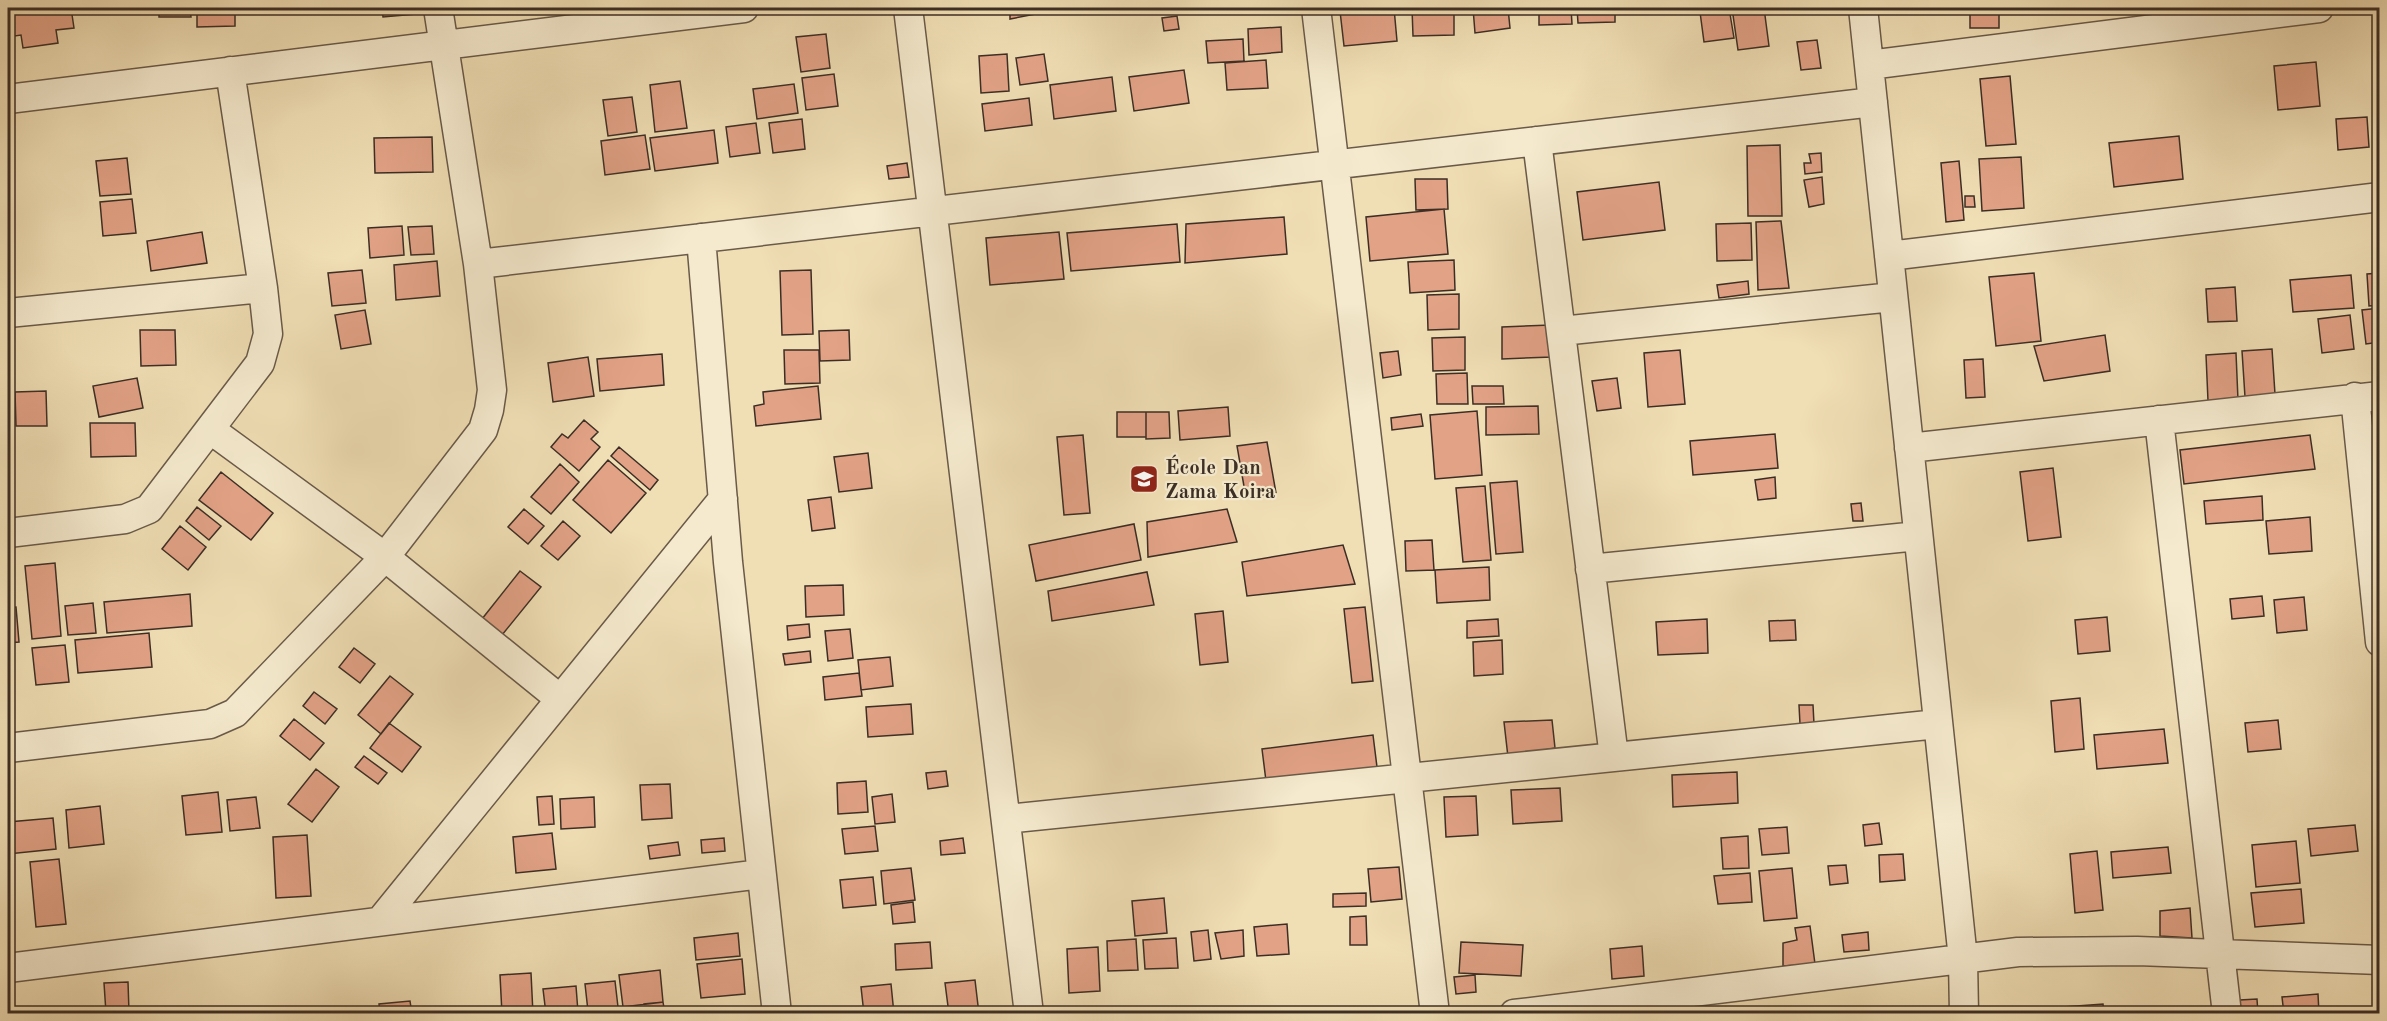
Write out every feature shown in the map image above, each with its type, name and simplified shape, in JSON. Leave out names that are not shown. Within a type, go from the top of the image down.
[{"type":"street","points":[[8,748],[210,724],[225,720],[236,713],[385,557],[483,430],[492,390],[478,264],[438,8]]},
{"type":"street","points":[[8,99],[744,8]]},
{"type":"street","points":[[908,8],[1029,1014]]},
{"type":"street","points":[[1316,8],[1435,1014]]},
{"type":"street","points":[[1863,8],[1963,959],[1964,1014]]},
{"type":"street","points":[[1869,65],[2319,8]]},
{"type":"street","points":[[8,533],[125,519],[149,508],[211,430],[260,363],[268,334],[230,71]]},
{"type":"street","points":[[478,264],[1873,102]]},
{"type":"street","points":[[1537,141],[1614,757]]},
{"type":"street","points":[[1889,256],[2379,197]]},
{"type":"street","points":[[701,238],[723,500],[777,1014]]},
{"type":"street","points":[[8,313],[263,288]]},
{"type":"street","points":[[1561,331],[1893,297]]},
{"type":"street","points":[[1909,448],[2367,396],[2379,642]]},
{"type":"street","points":[[2159,420],[2227,1014]]},
{"type":"street","points":[[211,430],[385,557],[560,699]]},
{"type":"street","points":[[381,920],[723,500]]},
{"type":"street","points":[[1590,568],[1918,536]]},
{"type":"street","points":[[1006,819],[1938,724]]},
{"type":"street","points":[[8,968],[762,874]]},
{"type":"street","points":[[1514,1014],[2018,952],[2075,950],[2219,953],[2379,960]]},
{"type":"building","points":[[8,8],[71,8],[74,28],[56,30],[58,43],[23,48],[21,35],[8,37]]},
{"type":"building","points":[[159,8],[190,8],[191,17],[159,17]]},
{"type":"building","points":[[197,8],[235,8],[235,26],[197,27]]},
{"type":"building","points":[[382,8],[415,8],[416,14],[383,17]]},
{"type":"building","points":[[1010,8],[1035,8],[1036,14],[1010,19]]},
{"type":"building","points":[[1394,8],[1397,41],[1344,46],[1340,11]]},
{"type":"building","points":[[1412,8],[1454,8],[1454,35],[1413,36]]},
{"type":"building","points":[[1473,8],[1508,8],[1510,28],[1475,33]]},
{"type":"building","points":[[1539,8],[1571,8],[1572,24],[1539,25]]},
{"type":"building","points":[[1577,8],[1615,8],[1615,22],[1578,23]]},
{"type":"building","points":[[1634,8],[1677,8],[1634,11]]},
{"type":"building","points":[[1729,8],[1734,38],[1704,42],[1700,12]]},
{"type":"building","points":[[1732,8],[1764,8],[1769,46],[1738,50]]},
{"type":"building","points":[[1970,8],[1999,8],[1999,28],[1970,28]]},
{"type":"building","points":[[1177,16],[1179,29],[1164,31],[1162,18]]},
{"type":"building","points":[[1281,27],[1282,52],[1249,55],[1248,29]]},
{"type":"building","points":[[826,34],[830,68],[801,72],[796,37]]},
{"type":"building","points":[[1243,39],[1244,61],[1208,63],[1206,41]]},
{"type":"building","points":[[1817,40],[1821,68],[1801,70],[1797,42]]},
{"type":"building","points":[[1007,54],[1009,91],[981,93],[979,56]]},
{"type":"building","points":[[1044,54],[1048,81],[1020,85],[1016,58]]},
{"type":"building","points":[[1266,60],[1268,88],[1227,90],[1225,63]]},
{"type":"building","points":[[2316,62],[2320,106],[2278,110],[2274,66]]},
{"type":"building","points":[[1184,70],[1189,103],[1134,111],[1129,77]]},
{"type":"building","points":[[834,74],[838,106],[806,110],[802,78]]},
{"type":"building","points":[[2010,76],[2016,144],[1986,146],[1980,79]]},
{"type":"building","points":[[1112,77],[1116,111],[1054,119],[1050,85]]},
{"type":"building","points":[[680,81],[687,128],[655,132],[650,85]]},
{"type":"building","points":[[794,84],[798,113],[757,119],[753,89]]},
{"type":"building","points":[[632,97],[637,132],[608,136],[603,100]]},
{"type":"building","points":[[1029,98],[1032,125],[985,131],[982,104]]},
{"type":"building","points":[[2380,115],[2380,148],[2376,148],[2373,116]]},
{"type":"building","points":[[2367,117],[2369,147],[2338,150],[2336,119]]},
{"type":"building","points":[[802,119],[805,149],[773,153],[769,123]]},
{"type":"building","points":[[756,123],[760,153],[730,157],[726,127]]},
{"type":"building","points":[[714,130],[718,163],[655,171],[650,138]]},
{"type":"building","points":[[645,135],[650,169],[605,175],[601,141]]},
{"type":"building","points":[[2179,136],[2183,179],[2114,187],[2109,143]]},
{"type":"building","points":[[432,137],[433,172],[375,173],[374,138]]},
{"type":"building","points":[[1780,145],[1782,216],[1748,216],[1747,146]]},
{"type":"building","points":[[1821,153],[1822,172],[1805,174],[1804,163],[1811,163],[1809,154]]},
{"type":"building","points":[[2021,157],[2024,208],[1982,211],[1979,159]]},
{"type":"building","points":[[127,158],[131,194],[100,196],[96,161]]},
{"type":"building","points":[[1959,161],[1964,220],[1946,222],[1941,163]]},
{"type":"building","points":[[907,163],[909,177],[889,179],[887,166]]},
{"type":"building","points":[[1822,177],[1824,204],[1809,207],[1804,180]]},
{"type":"building","points":[[1415,179],[1447,179],[1448,209],[1416,210]]},
{"type":"building","points":[[1659,182],[1665,230],[1583,240],[1577,192]]},
{"type":"building","points":[[1965,196],[1974,196],[1975,207],[1965,207]]},
{"type":"building","points":[[132,199],[136,233],[103,236],[100,202]]},
{"type":"building","points":[[1444,209],[1448,254],[1370,261],[1366,217]]},
{"type":"building","points":[[1284,217],[1287,254],[1185,263],[1186,224]]},
{"type":"building","points":[[1781,221],[1789,288],[1758,290],[1756,222]]},
{"type":"building","points":[[1751,223],[1752,260],[1717,261],[1716,224]]},
{"type":"building","points":[[1177,224],[1180,262],[1071,271],[1067,233]]},
{"type":"building","points":[[402,226],[404,255],[370,258],[368,228]]},
{"type":"building","points":[[432,226],[434,254],[411,255],[408,227]]},
{"type":"building","points":[[202,232],[207,263],[151,271],[147,241]]},
{"type":"building","points":[[1059,232],[1064,279],[990,285],[986,238]]},
{"type":"building","points":[[1454,260],[1455,290],[1410,293],[1408,262]]},
{"type":"building","points":[[437,261],[440,296],[396,300],[394,265]]},
{"type":"building","points":[[362,270],[366,303],[332,306],[328,273]]},
{"type":"building","points":[[811,270],[813,334],[782,335],[780,271]]},
{"type":"building","points":[[2034,273],[2041,341],[1996,346],[1989,277]]},
{"type":"building","points":[[2380,273],[2380,305],[2369,306],[2367,274]]},
{"type":"building","points":[[2351,275],[2354,308],[2293,312],[2290,280]]},
{"type":"building","points":[[1748,281],[1749,294],[1719,298],[1717,285]]},
{"type":"building","points":[[2235,287],[2237,321],[2208,322],[2206,289]]},
{"type":"building","points":[[1459,294],[1459,329],[1428,330],[1427,295]]},
{"type":"building","points":[[2380,308],[2380,342],[2366,344],[2362,310]]},
{"type":"building","points":[[365,310],[371,344],[341,349],[335,315]]},
{"type":"building","points":[[2350,315],[2354,349],[2322,353],[2318,319]]},
{"type":"building","points":[[1551,325],[1552,357],[1502,359],[1502,327]]},
{"type":"building","points":[[140,330],[175,330],[176,365],[141,366]]},
{"type":"building","points":[[849,330],[850,360],[820,361],[819,331]]},
{"type":"building","points":[[2105,335],[2110,371],[2044,381],[2034,346]]},
{"type":"building","points":[[1465,337],[1465,370],[1433,371],[1432,338]]},
{"type":"building","points":[[2272,349],[2275,394],[2245,397],[2242,351]]},
{"type":"building","points":[[784,350],[819,350],[820,383],[785,384]]},
{"type":"building","points":[[1680,350],[1685,404],[1648,407],[1644,353]]},
{"type":"building","points":[[1398,351],[1401,375],[1383,378],[1380,353]]},
{"type":"building","points":[[2236,353],[2238,400],[2208,401],[2206,355]]},
{"type":"building","points":[[662,354],[664,385],[600,391],[597,359]]},
{"type":"building","points":[[588,357],[594,396],[553,402],[548,363]]},
{"type":"building","points":[[1983,359],[1985,397],[1966,398],[1964,360]]},
{"type":"building","points":[[1467,373],[1468,404],[1437,404],[1436,374]]},
{"type":"building","points":[[137,378],[143,408],[99,417],[93,386]]},
{"type":"building","points":[[1617,378],[1621,408],[1597,411],[1592,381]]},
{"type":"building","points":[[818,386],[821,419],[756,426],[754,406],[764,404],[763,392]]},
{"type":"building","points":[[1472,386],[1503,386],[1504,404],[1473,404]]},
{"type":"building","points":[[46,391],[47,426],[16,426],[15,392]]},
{"type":"building","points":[[1538,406],[1539,434],[1486,435],[1486,407]]},
{"type":"building","points":[[1228,407],[1230,436],[1180,440],[1178,411]]},
{"type":"building","points":[[1477,411],[1482,475],[1435,479],[1430,415]]},
{"type":"building","points":[[1117,412],[1146,412],[1146,437],[1117,437]]},
{"type":"building","points":[[1146,412],[1169,412],[1170,438],[1146,439]]},
{"type":"building","points":[[1421,414],[1423,426],[1392,430],[1391,418]]},
{"type":"building","points":[[584,420],[598,432],[591,439],[600,447],[579,471],[551,447],[562,434],[568,438]]},
{"type":"building","points":[[90,423],[135,423],[136,456],[91,457]]},
{"type":"building","points":[[1775,434],[1778,468],[1693,475],[1690,441]]},
{"type":"building","points":[[1083,435],[1090,513],[1064,515],[1057,437]]},
{"type":"building","points":[[2310,435],[2315,469],[2184,484],[2180,450]]},
{"type":"building","points":[[1267,442],[1276,493],[1246,498],[1237,446]]},
{"type":"building","points":[[619,447],[658,480],[650,490],[611,456]]},
{"type":"building","points":[[868,453],[872,488],[839,492],[834,457]]},
{"type":"building","points":[[608,460],[646,493],[611,533],[573,500]]},
{"type":"building","points":[[560,464],[579,482],[551,514],[531,497]]},
{"type":"building","points":[[2053,468],[2061,537],[2028,541],[2020,472]]},
{"type":"building","points":[[221,472],[273,513],[251,540],[199,500]]},
{"type":"building","points":[[1775,477],[1776,498],[1758,500],[1755,480]]},
{"type":"building","points":[[1517,481],[1523,552],[1496,554],[1490,483]]},
{"type":"building","points":[[1485,486],[1491,560],[1463,562],[1456,488]]},
{"type":"building","points":[[2262,496],[2263,520],[2206,524],[2204,501]]},
{"type":"building","points":[[831,497],[835,528],[812,531],[808,500]]},
{"type":"building","points":[[1861,503],[1863,521],[1853,521],[1851,504]]},
{"type":"building","points":[[197,507],[221,526],[209,540],[186,521]]},
{"type":"building","points":[[524,509],[544,526],[528,544],[508,527]]},
{"type":"building","points":[[1227,509],[1237,542],[1148,557],[1147,522]]},
{"type":"building","points":[[2310,517],[2312,551],[2269,554],[2266,521]]},
{"type":"building","points":[[563,521],[580,536],[558,560],[541,546]]},
{"type":"building","points":[[1134,524],[1141,560],[1036,581],[1029,545]]},
{"type":"building","points":[[180,526],[206,547],[188,570],[162,549]]},
{"type":"building","points":[[1432,540],[1434,570],[1406,571],[1405,541]]},
{"type":"building","points":[[1343,545],[1355,584],[1247,596],[1242,562]]},
{"type":"building","points":[[55,563],[61,636],[32,639],[25,566]]},
{"type":"building","points":[[1489,567],[1490,600],[1437,603],[1435,570]]},
{"type":"building","points":[[520,571],[541,587],[502,635],[482,619]]},
{"type":"building","points":[[1147,572],[1154,605],[1052,621],[1048,591]]},
{"type":"building","points":[[843,585],[844,615],[806,617],[805,586]]},
{"type":"building","points":[[190,594],[192,626],[107,633],[104,602]]},
{"type":"building","points":[[2262,596],[2264,616],[2232,619],[2230,599]]},
{"type":"building","points":[[2304,597],[2307,630],[2277,633],[2274,600]]},
{"type":"building","points":[[93,603],[96,633],[68,635],[65,606]]},
{"type":"building","points":[[16,607],[19,642],[8,643],[8,608]]},
{"type":"building","points":[[1365,607],[1373,681],[1352,683],[1344,609]]},
{"type":"building","points":[[1223,611],[1228,662],[1200,665],[1195,614]]},
{"type":"building","points":[[2107,617],[2110,651],[2078,654],[2075,620]]},
{"type":"building","points":[[1498,619],[1499,636],[1467,638],[1467,621]]},
{"type":"building","points":[[1707,619],[1708,653],[1658,655],[1656,622]]},
{"type":"building","points":[[1795,620],[1796,640],[1770,641],[1769,621]]},
{"type":"building","points":[[809,624],[810,637],[788,640],[787,626]]},
{"type":"building","points":[[850,629],[853,658],[828,661],[825,631]]},
{"type":"building","points":[[149,633],[152,667],[78,673],[75,640]]},
{"type":"building","points":[[1502,640],[1503,674],[1474,676],[1473,642]]},
{"type":"building","points":[[65,645],[69,682],[36,685],[32,648]]},
{"type":"building","points":[[354,648],[375,664],[360,683],[339,667]]},
{"type":"building","points":[[810,651],[811,662],[785,665],[783,654]]},
{"type":"building","points":[[890,657],[893,686],[861,690],[858,660]]},
{"type":"building","points":[[859,673],[862,696],[825,700],[823,677]]},
{"type":"building","points":[[390,676],[413,694],[381,734],[358,715]]},
{"type":"building","points":[[314,692],[337,709],[325,724],[303,706]]},
{"type":"building","points":[[2080,698],[2084,749],[2055,752],[2051,701]]},
{"type":"building","points":[[911,704],[913,734],[868,737],[866,707]]},
{"type":"building","points":[[1799,705],[1813,705],[1814,724],[1800,724]]},
{"type":"building","points":[[294,719],[324,743],[310,760],[280,736]]},
{"type":"building","points":[[1552,720],[1555,748],[1508,757],[1504,722]]},
{"type":"building","points":[[2278,720],[2281,749],[2248,752],[2245,723]]},
{"type":"building","points":[[389,723],[421,747],[402,772],[370,748]]},
{"type":"building","points":[[2164,729],[2168,763],[2097,769],[2094,735]]},
{"type":"building","points":[[1373,735],[1377,767],[1266,781],[1262,749]]},
{"type":"building","points":[[364,756],[387,773],[378,784],[355,767]]},
{"type":"building","points":[[316,769],[339,787],[312,822],[288,804]]},
{"type":"building","points":[[946,771],[948,786],[928,789],[926,773]]},
{"type":"building","points":[[1737,772],[1738,803],[1673,807],[1672,775]]},
{"type":"building","points":[[866,781],[868,812],[838,814],[837,783]]},
{"type":"building","points":[[670,784],[672,818],[642,820],[640,785]]},
{"type":"building","points":[[1560,788],[1562,821],[1513,824],[1511,790]]},
{"type":"building","points":[[218,792],[222,832],[186,835],[182,796]]},
{"type":"building","points":[[892,794],[895,822],[875,824],[872,797]]},
{"type":"building","points":[[552,796],[554,824],[539,825],[537,797]]},
{"type":"building","points":[[1476,796],[1478,835],[1446,837],[1444,797]]},
{"type":"building","points":[[256,797],[260,828],[230,831],[227,800]]},
{"type":"building","points":[[594,797],[595,827],[561,829],[560,799]]},
{"type":"building","points":[[100,806],[104,844],[69,848],[66,810]]},
{"type":"building","points":[[53,818],[56,849],[8,854],[8,822]]},
{"type":"building","points":[[1879,823],[1882,844],[1865,846],[1863,825]]},
{"type":"building","points":[[2355,825],[2358,851],[2311,856],[2308,829]]},
{"type":"building","points":[[875,826],[878,851],[845,854],[842,829]]},
{"type":"building","points":[[1787,827],[1789,853],[1762,855],[1759,829]]},
{"type":"building","points":[[552,833],[556,869],[516,873],[513,837]]},
{"type":"building","points":[[307,835],[311,896],[276,898],[273,837]]},
{"type":"building","points":[[1748,836],[1749,868],[1723,869],[1721,838]]},
{"type":"building","points":[[724,838],[725,851],[702,853],[701,840]]},
{"type":"building","points":[[963,838],[965,853],[941,855],[940,841]]},
{"type":"building","points":[[2296,841],[2300,883],[2256,887],[2252,845]]},
{"type":"building","points":[[678,842],[680,855],[650,859],[648,846]]},
{"type":"building","points":[[2168,847],[2171,873],[2113,878],[2111,852]]},
{"type":"building","points":[[2097,851],[2103,910],[2075,913],[2070,854]]},
{"type":"building","points":[[1903,854],[1905,880],[1880,882],[1879,855]]},
{"type":"building","points":[[59,859],[66,924],[36,927],[30,862]]},
{"type":"building","points":[[1846,865],[1848,883],[1830,885],[1828,866]]},
{"type":"building","points":[[1399,867],[1402,899],[1371,902],[1368,869]]},
{"type":"building","points":[[911,868],[915,900],[884,904],[881,871]]},
{"type":"building","points":[[1792,868],[1797,918],[1764,921],[1759,871]]},
{"type":"building","points":[[1750,873],[1752,902],[1718,904],[1714,876]]},
{"type":"building","points":[[873,877],[876,905],[843,908],[840,880]]},
{"type":"building","points":[[2301,889],[2304,923],[2255,927],[2251,893]]},
{"type":"building","points":[[1366,893],[1366,906],[1333,907],[1333,894]]},
{"type":"building","points":[[1164,898],[1167,933],[1135,936],[1132,901]]},
{"type":"building","points":[[913,902],[915,922],[893,924],[891,905]]},
{"type":"building","points":[[2190,908],[2192,938],[2160,936],[2160,911]]},
{"type":"building","points":[[1366,916],[1367,945],[1350,945],[1350,917]]},
{"type":"building","points":[[1287,924],[1289,954],[1257,956],[1254,927]]},
{"type":"building","points":[[1810,926],[1815,964],[1783,966],[1783,943],[1797,940],[1795,928]]},
{"type":"building","points":[[1208,930],[1211,959],[1194,961],[1191,932]]},
{"type":"building","points":[[1243,930],[1244,956],[1221,959],[1215,933]]},
{"type":"building","points":[[1868,932],[1869,950],[1844,952],[1842,935]]},
{"type":"building","points":[[738,933],[740,956],[696,960],[694,938]]},
{"type":"building","points":[[1176,938],[1178,968],[1145,969],[1143,940]]},
{"type":"building","points":[[1136,939],[1138,970],[1108,971],[1107,941]]},
{"type":"building","points":[[930,942],[932,968],[896,970],[895,944]]},
{"type":"building","points":[[1461,942],[1523,945],[1521,976],[1459,973]]},
{"type":"building","points":[[1642,946],[1644,976],[1612,979],[1610,949]]},
{"type":"building","points":[[1098,947],[1100,991],[1069,993],[1067,949]]},
{"type":"building","points":[[742,959],[745,994],[701,998],[697,964]]},
{"type":"building","points":[[660,970],[663,1002],[623,1007],[619,975]]},
{"type":"building","points":[[531,973],[533,1014],[502,1014],[500,975]]},
{"type":"building","points":[[1475,975],[1476,992],[1456,994],[1454,977]]},
{"type":"building","points":[[975,980],[979,1014],[949,1014],[945,983]]},
{"type":"building","points":[[615,981],[618,1007],[588,1011],[585,984]]},
{"type":"building","points":[[128,982],[129,1012],[106,1013],[104,983]]},
{"type":"building","points":[[891,984],[894,1014],[864,1014],[861,987]]},
{"type":"building","points":[[576,986],[578,1012],[546,1014],[543,989]]},
{"type":"building","points":[[2318,994],[2319,1014],[2284,1014],[2282,997]]},
{"type":"building","points":[[2257,999],[2258,1014],[2241,1014],[2240,1000]]},
{"type":"building","points":[[410,1001],[412,1014],[380,1014],[379,1004]]},
{"type":"building","points":[[663,1002],[665,1014],[645,1014],[644,1004]]},
{"type":"building","points":[[2103,1004],[2104,1014],[2051,1014],[2050,1008]]},
{"type":"building","points":[[365,1007],[365,1014],[334,1014],[334,1011]]},
{"type":"building","points":[[204,1009],[204,1014],[169,1014],[169,1013]]},
{"type":"place","name":"École Dan Zama Koira","points":[[1144,479]]}]
